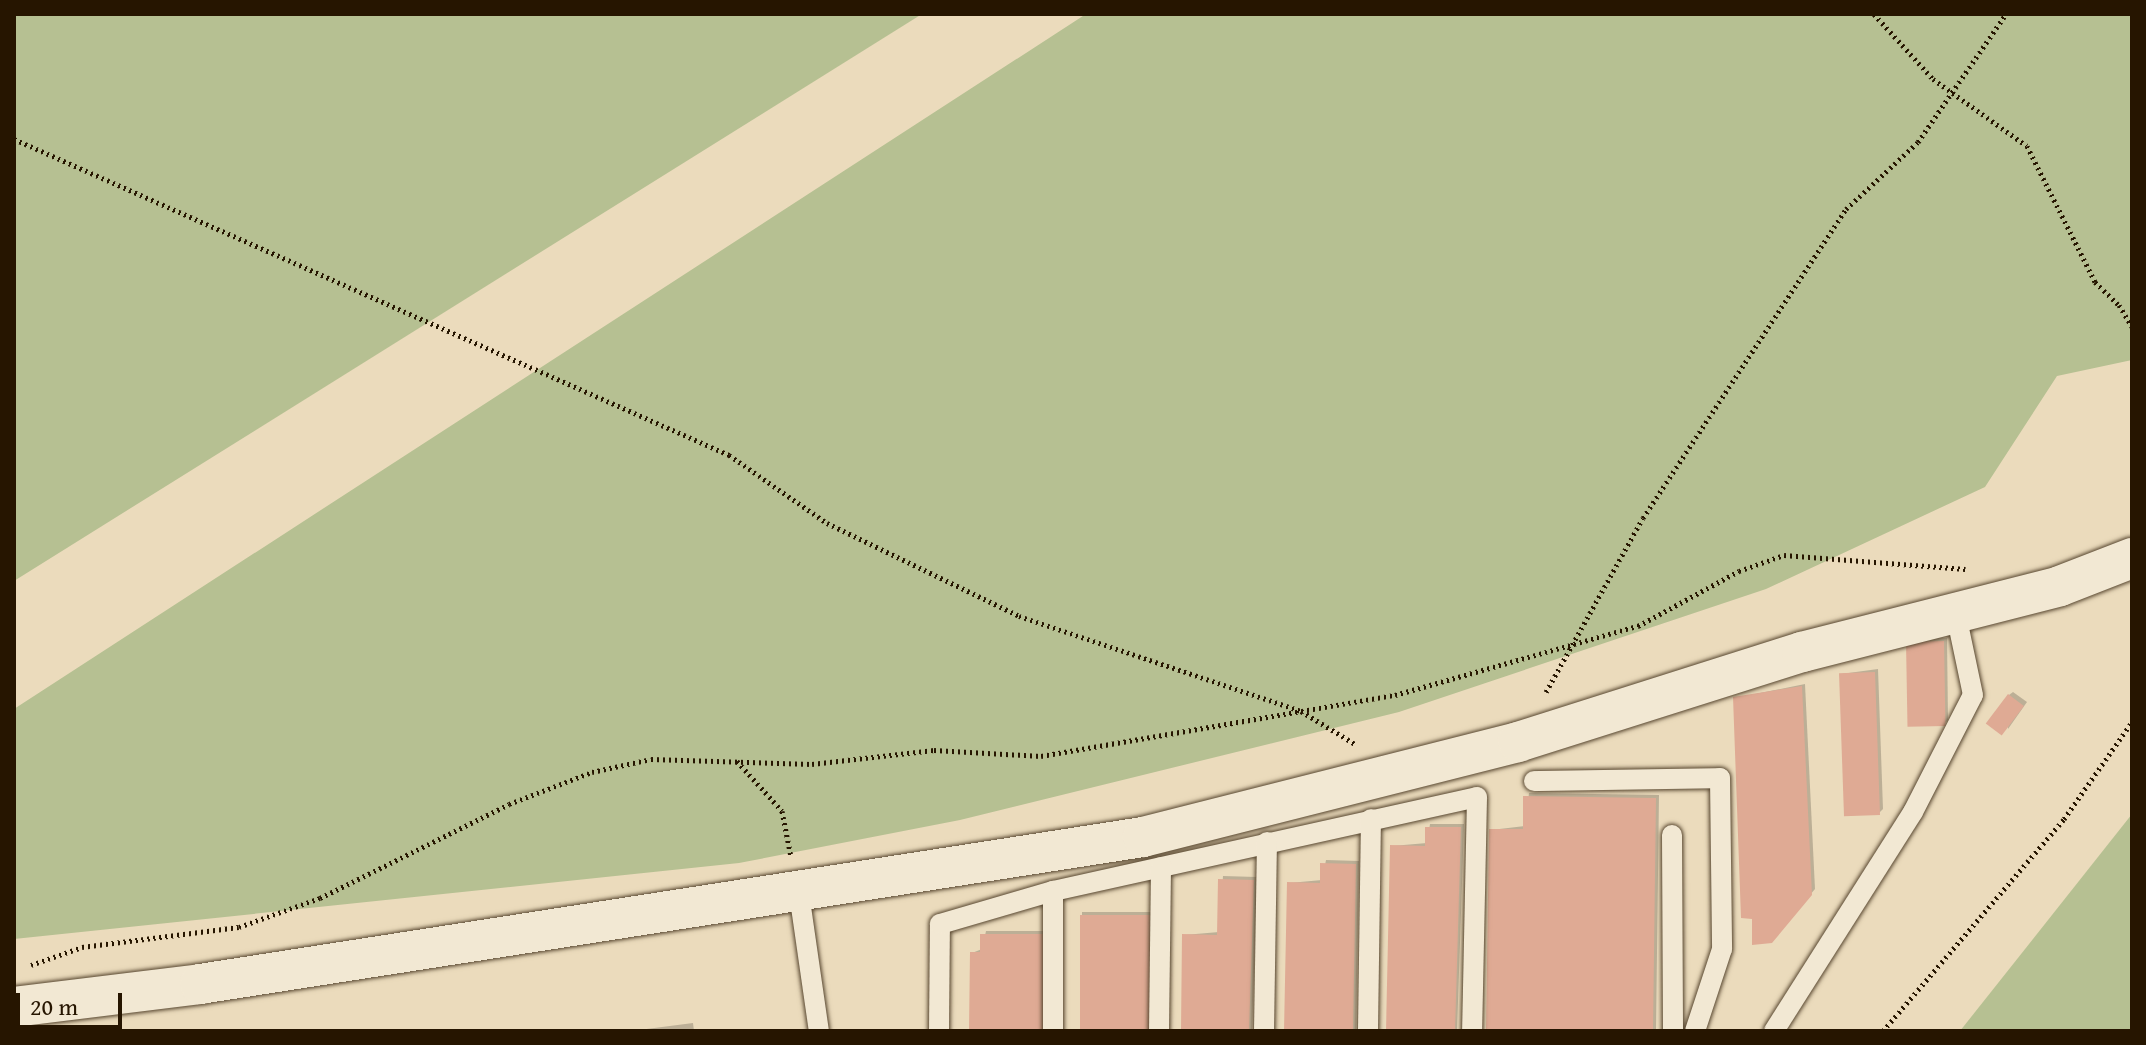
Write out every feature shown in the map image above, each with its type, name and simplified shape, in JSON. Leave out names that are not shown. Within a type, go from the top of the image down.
[{"type":"street","points":[[14,1007],[200,984],[1143,837],[1518,742],[1802,652],[2060,586],[2132,558]]},
{"type":"lane","points":[[1774,1031],[1913,812],[1973,695],[1956,614]]},
{"type":"lane","points":[[1534,781],[1720,778],[1722,949],[1695,1031]]},
{"type":"lane","points":[[939,1031],[940,924],[1053,891],[1477,797],[1472,1031]]},
{"type":"lane","points":[[1368,1031],[1371,819]]},
{"type":"lane","points":[[1672,835],[1673,1031]]},
{"type":"lane","points":[[1264,1031],[1267,842]]},
{"type":"lane","points":[[1159,1031],[1161,867]]},
{"type":"lane","points":[[1053,891],[1053,1031]]},
{"type":"lane","points":[[799,893],[819,1031]]},
{"type":"path","points":[[1874,14],[1933,79],[2027,146],[2095,282],[2119,305],[2132,327]]},
{"type":"path","points":[[1518,742],[1643,518],[1846,209],[1918,142],[2006,14]]},
{"type":"path","points":[[14,139],[729,455],[827,523],[1019,616],[1301,711],[1404,773]]},
{"type":"path","points":[[28,966],[82,947],[239,927],[320,898],[509,804],[592,772],[651,759],[812,764],[934,750],[1041,756],[1395,695],[1638,626],[1739,571],[1784,555],[1981,569]]},
{"type":"path","points":[[1883,1031],[2064,819],[2132,722]]},
{"type":"path","points":[[736,761],[782,811],[799,893]]},
{"type":"green space","points":[[14,14],[922,14],[14,581]]},
{"type":"green space","points":[[1086,14],[2132,14],[2132,360],[2057,376],[1985,487],[1766,589],[1399,712],[960,820],[739,863],[14,939],[14,709]]},
{"type":"green space","points":[[2132,814],[2132,1031],[1960,1031]]},
{"type":"building","points":[[1944,641],[1945,726],[1907,727],[1906,642]]},
{"type":"building","points":[[1875,672],[1880,815],[1844,816],[1839,673]]},
{"type":"building","points":[[1802,686],[1812,895],[1772,943],[1752,945],[1752,919],[1741,918],[1733,697]]},
{"type":"building","points":[[2008,694],[2024,706],[2002,736],[1986,724]]},
{"type":"building","points":[[1523,796],[1656,798],[1653,1031],[1486,1031],[1489,829],[1523,829]]},
{"type":"building","points":[[1425,827],[1461,827],[1455,1031],[1386,1031],[1390,845],[1425,846]]},
{"type":"building","points":[[1320,863],[1356,864],[1353,1031],[1284,1031],[1287,882],[1320,883]]},
{"type":"building","points":[[1218,879],[1254,880],[1249,1031],[1181,1031],[1182,934],[1217,935]]},
{"type":"building","points":[[1080,915],[1150,915],[1150,1031],[1080,1031]]},
{"type":"building","points":[[980,934],[1044,934],[1043,1031],[969,1031],[970,952],[980,952]]}]
